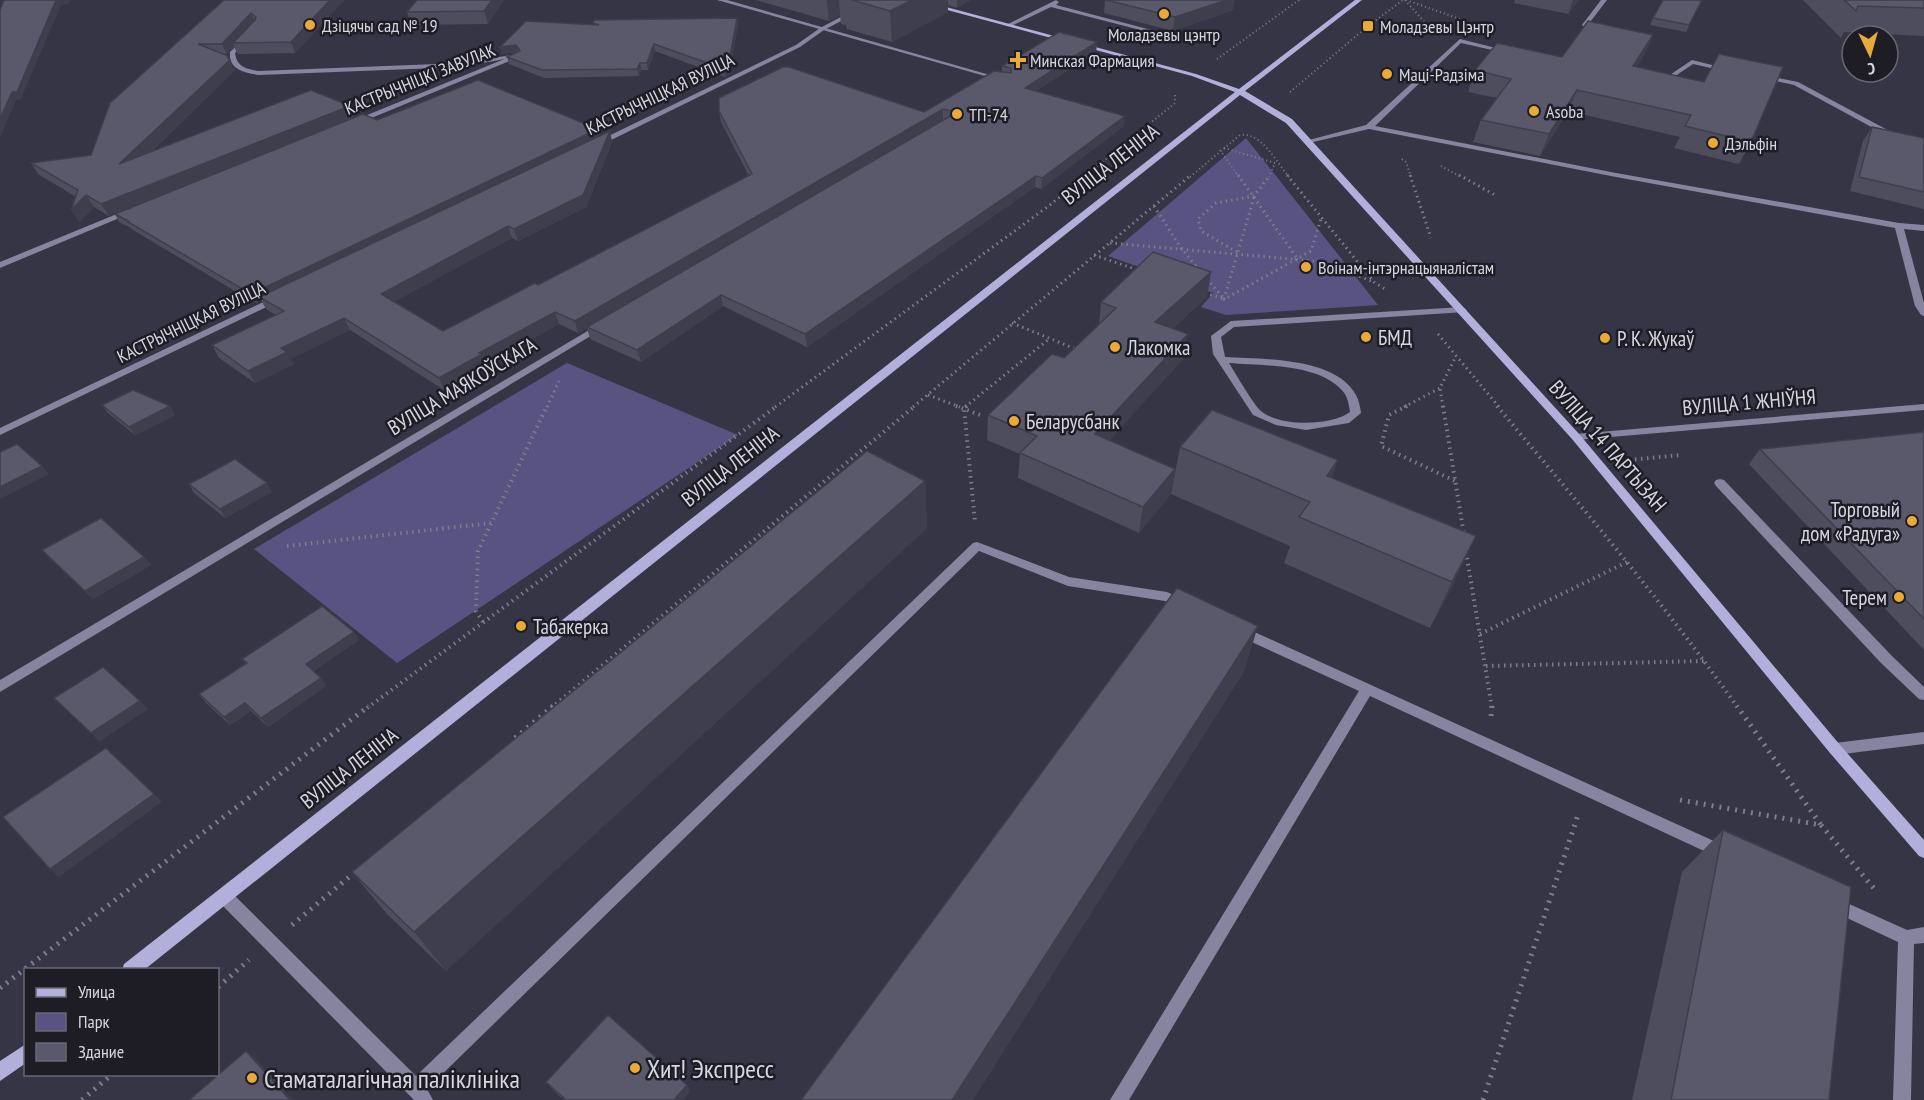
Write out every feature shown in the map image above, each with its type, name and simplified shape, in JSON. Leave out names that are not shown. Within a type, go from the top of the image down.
[{"type":"main road","name":"ВУЛІЦА 14 ПАРТЫЗАН","points":[[913,0],[1194,75],[1239,91],[1289,122],[1309,141],[1576,437],[1924,851]]},
{"type":"main road","name":"ВУЛІЦА ЛЕНІНА","points":[[131,968],[1239,91],[1359,0]]},
{"type":"main road","points":[[0,1072],[24,1054]]},
{"type":"street","points":[[720,0],[1007,81]]},
{"type":"street","name":"КАСТРЫЧНІЦКАЯ ВУЛІЦА","points":[[583,150],[798,46],[822,29],[878,0]]},
{"type":"street","points":[[1009,25],[1060,0]]},
{"type":"street","points":[[1586,25],[1604,0]]},
{"type":"street","points":[[1050,5],[1156,32]]},
{"type":"street","name":"КАСТРЫЧНІЦКІ ЗАВУЛАК","points":[[248,36],[232,53],[232,60],[244,71],[264,73],[462,65],[517,56],[341,127]]},
{"type":"street","points":[[1370,127],[1460,41],[1501,50]]},
{"type":"street","points":[[1659,85],[1692,62],[1738,72]]},
{"type":"street","points":[[1750,74],[1796,83],[1881,130],[1903,138]]},
{"type":"street","points":[[1309,141],[1370,127],[1616,176],[1899,226],[1924,228]]},
{"type":"street","points":[[0,265],[143,207]]},
{"type":"street","points":[[1899,226],[1920,306],[1924,313]]},
{"type":"street","name":"КАСТРЫЧНІЦКАЯ ВУЛІЦА","points":[[0,432],[291,291]]},
{"type":"street","points":[[1222,360],[1315,369],[1336,380],[1350,394],[1356,413],[1345,421],[1316,427],[1280,423],[1257,413],[1218,354],[1216,336],[1231,324],[1462,310]]},
{"type":"street","name":"ВУЛІЦА МАЯКОЎСКАГА","points":[[0,687],[608,322]]},
{"type":"street","name":"ВУЛІЦА 1 ЖНІЎНЯ","points":[[1576,437],[1924,407]]},
{"type":"street","points":[[1720,483],[1886,659],[1924,695]]},
{"type":"street","points":[[224,896],[420,1094],[977,546],[1068,581],[1167,597],[1198,611]]},
{"type":"street","points":[[1230,626],[1736,859]]},
{"type":"street","points":[[1119,1100],[1367,690]]},
{"type":"street","points":[[1836,749],[1924,738]]},
{"type":"street","points":[[1821,898],[1906,938],[1924,935]]},
{"type":"street","points":[[1902,1100],[1906,938]]},
{"type":"path","points":[[1212,62],[1299,0]]},
{"type":"path","points":[[1288,93],[1368,26],[1404,0],[1433,33]]},
{"type":"path","points":[[26,968],[333,733],[1050,205],[1175,103],[1174,89]]},
{"type":"path","points":[[1370,127],[1406,162],[1434,246]]},
{"type":"path","points":[[508,744],[1240,135],[1248,134],[1257,138],[1374,282]]},
{"type":"path","points":[[1222,149],[1275,163]]},
{"type":"path","points":[[1222,149],[1298,258]]},
{"type":"path","points":[[1224,299],[1254,196],[1269,178],[1275,163]]},
{"type":"path","points":[[1238,253],[1201,231],[1197,219],[1206,207],[1224,199],[1254,196]]},
{"type":"path","points":[[1154,206],[1181,248],[1224,299]]},
{"type":"path","points":[[1202,292],[1224,299],[1311,252],[1321,219]]},
{"type":"path","points":[[1109,243],[1325,262],[1374,282],[1419,311],[1627,562],[1705,661],[1821,825],[1878,894]]},
{"type":"path","points":[[1094,255],[1148,273]]},
{"type":"path","points":[[1012,323],[1082,352]]},
{"type":"path","points":[[964,408],[1049,339]]},
{"type":"path","points":[[483,622],[476,611],[478,551],[567,363],[567,346]]},
{"type":"path","points":[[1456,356],[1440,388],[1465,540]]},
{"type":"path","points":[[1440,388],[1389,414],[1381,446],[1455,481]]},
{"type":"path","points":[[927,395],[983,416]]},
{"type":"path","points":[[964,408],[977,546]]},
{"type":"path","points":[[278,547],[492,523]]},
{"type":"path","points":[[1466,551],[1492,707],[1487,744]]},
{"type":"path","points":[[1480,633],[1627,562]]},
{"type":"path","points":[[1486,666],[1705,661]]},
{"type":"path","points":[[1483,1100],[1586,789]]},
{"type":"path","points":[[1676,800],[1821,825]]},
{"type":"path","points":[[219,986],[362,866]]},
{"type":"path","points":[[0,988],[24,970]]},
{"type":"path","points":[[82,1100],[110,1076]]},
{"type":"green space","points":[[1246,138],[1378,305],[1226,315],[1201,307],[1213,293],[1108,256]]},
{"type":"green space","points":[[567,363],[738,435],[397,663],[254,549]]},
{"type":"building","points":[[4,0],[56,0],[17,92],[12,92],[0,119],[0,10]]},
{"type":"building","points":[[224,0],[330,0],[291,42],[233,43],[255,20],[256,17],[251,13],[222,44],[198,44],[226,55],[230,60],[119,164],[311,90],[350,106],[101,204],[86,195],[71,210],[78,190],[31,163],[91,155],[110,103]]},
{"type":"building","points":[[417,0],[492,0],[484,11],[407,12]]},
{"type":"building","points":[[852,0],[912,0],[890,11]]},
{"type":"building","points":[[1106,0],[1227,0],[1175,17]]},
{"type":"building","points":[[1663,0],[1702,0],[1689,25],[1653,18]]},
{"type":"building","points":[[1844,0],[1924,0],[1924,8],[1858,6],[1856,11]]},
{"type":"building","points":[[737,18],[728,68],[724,69],[654,44],[647,63],[640,63],[637,69],[542,70],[507,57],[520,51],[516,45],[500,47],[526,21],[599,25],[593,23],[594,20]]},
{"type":"building","points":[[1588,21],[1653,35],[1633,66],[1704,82],[1719,54],[1783,67],[1751,142],[1685,126],[1691,115],[1577,90],[1549,134],[1481,120],[1511,79],[1475,70],[1497,43],[1562,57]]},
{"type":"building","points":[[1059,32],[1097,42],[1025,88],[1125,116],[1042,178],[1036,176],[805,334],[721,295],[637,350],[587,327],[952,115],[952,111],[943,109],[575,321],[555,312],[479,353],[482,354],[439,378],[344,318],[281,348],[287,352],[248,371],[212,345],[284,311],[259,297],[610,131],[583,195],[514,229],[508,226],[381,294],[443,331],[535,283],[538,285],[752,174],[719,111],[719,98],[783,67],[789,67],[924,112],[994,71],[1011,73],[1011,68],[1002,66]]},
{"type":"building","points":[[478,80],[598,129],[251,294],[115,214],[363,114],[377,120]]},
{"type":"building","points":[[1872,127],[1924,138],[1924,192],[1859,177]]},
{"type":"building","points":[[1153,252],[1211,272],[1155,322],[1188,334],[1095,434],[1175,469],[1143,507],[1020,453],[1037,436],[988,415],[1052,354],[1064,358],[1116,308],[1101,302]]},
{"type":"building","points":[[133,390],[170,406],[129,427],[102,405]]},
{"type":"building","points":[[1212,410],[1338,460],[1327,476],[1476,536],[1452,582],[1299,517],[1310,502],[1180,447]]},
{"type":"building","name":"Терем","points":[[1924,432],[1924,619],[1760,449]]},
{"type":"building","points":[[17,444],[42,466],[0,487],[0,452]]},
{"type":"building","points":[[867,451],[925,481],[414,932],[352,872]]},
{"type":"building","points":[[235,459],[267,483],[220,509],[189,484]]},
{"type":"building","points":[[101,518],[144,557],[85,591],[42,550]]},
{"type":"building","points":[[1177,588],[1258,626],[952,1100],[801,1100]]},
{"type":"building","points":[[322,606],[354,632],[306,664],[321,678],[261,718],[245,703],[224,717],[199,694],[247,663],[242,659]]},
{"type":"building","points":[[103,667],[140,701],[91,733],[54,698]]},
{"type":"building","points":[[106,748],[154,794],[50,869],[3,817]]},
{"type":"building","points":[[1723,830],[1851,887],[1829,1100],[1671,1100]]},
{"type":"building","points":[[608,1015],[687,1085],[674,1100],[566,1100],[546,1082]]},
{"type":"building","name":"Стаматалагічная паліклініка","points":[[246,1051],[290,1100],[189,1100]]},
{"type":"place","name":"Моладзевы цэнтр","points":[[1164,14]]},
{"type":"place","name":"Дзіцячы сад № 19","points":[[310,25]]},
{"type":"place","name":"Моладзевы Цэнтр","points":[[1368,26]]},
{"type":"place","name":"Минская Фармация","points":[[1018,60]]},
{"type":"place","name":"Маці-Радзіма","points":[[1387,74]]},
{"type":"place","name":"Asoba","points":[[1534,111]]},
{"type":"place","name":"ТП-74","points":[[957,114]]},
{"type":"place","name":"Дэльфін","points":[[1713,143]]},
{"type":"place","name":"Воінам-інтэрнацыяналістам","points":[[1306,267]]},
{"type":"place","name":"БМД","points":[[1366,337]]},
{"type":"place","name":"Р. К. Жукаў","points":[[1605,338]]},
{"type":"place","name":"Лакомка","points":[[1115,347]]},
{"type":"place","name":"Беларусбанк","points":[[1014,421]]},
{"type":"place","name":"Торговый дом «Радуга»","points":[[1912,521]]},
{"type":"place","name":"Терем","points":[[1899,597]]},
{"type":"place","name":"Табакерка","points":[[521,626]]},
{"type":"place","name":"Хит! Экспресс","points":[[635,1068]]},
{"type":"place","name":"Стаматалагічная паліклініка","points":[[252,1078]]}]
